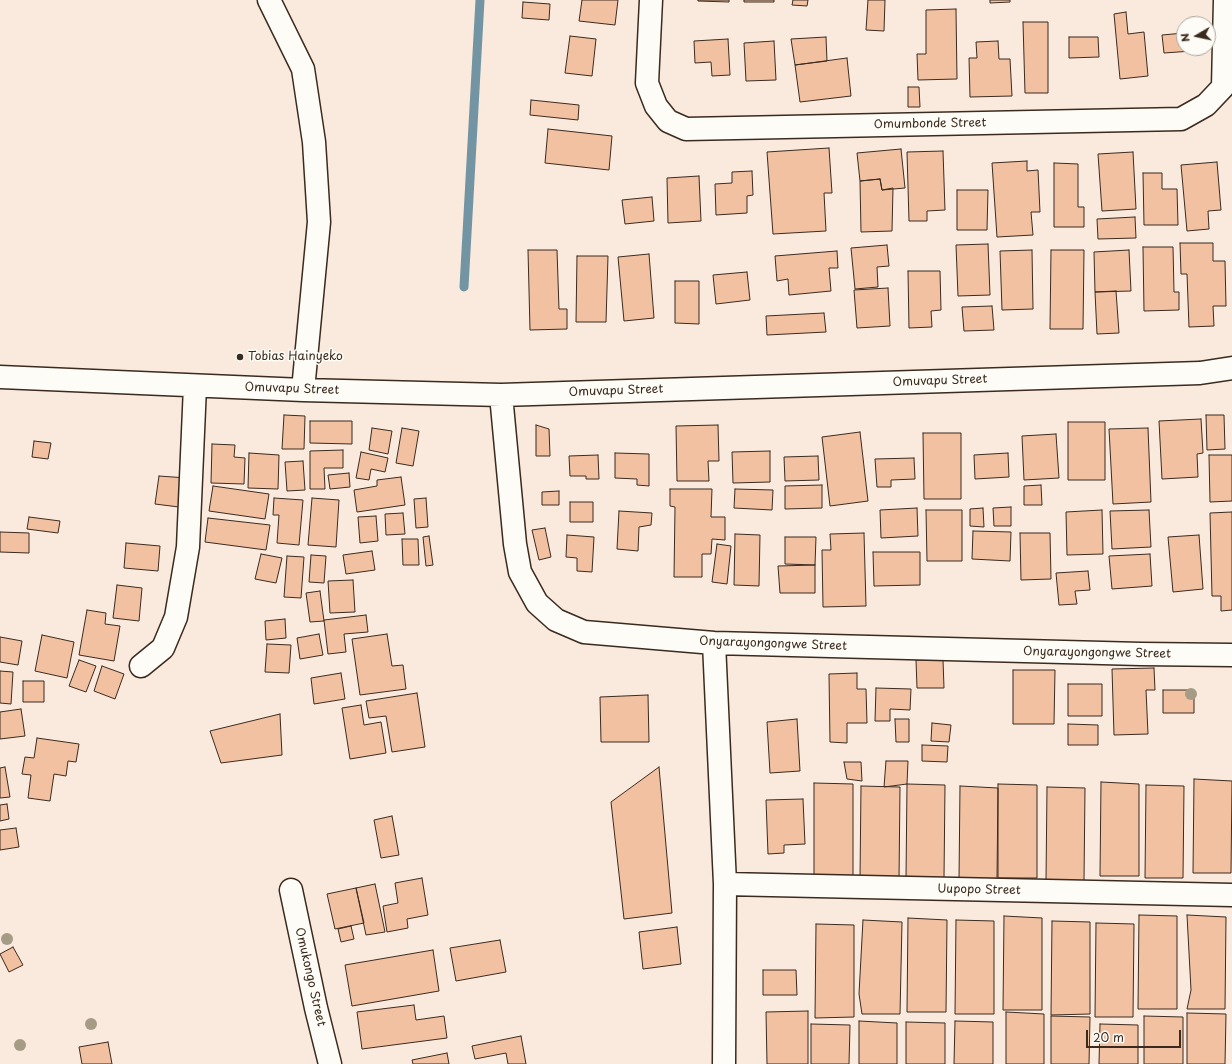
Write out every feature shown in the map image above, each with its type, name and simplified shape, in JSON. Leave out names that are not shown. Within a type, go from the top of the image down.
[{"type":"street","points":[[269,0],[303,69],[314,142],[319,222],[303,390]]},
{"type":"street","name":"Omumbonde Street","points":[[650,0],[647,83],[656,106],[668,121],[686,129],[1181,119],[1206,106],[1223,87],[1225,0]]},
{"type":"street","name":"Omuvapu Street","points":[[0,377],[303,390],[501,395],[1200,373],[1232,368]]},
{"type":"street","points":[[141,666],[163,648],[176,617],[188,547],[195,386]]},
{"type":"street","name":"Onyarayongongwe Street","points":[[501,395],[515,544],[520,572],[537,603],[556,620],[584,632],[714,643],[1232,655]]},
{"type":"street","points":[[714,643],[726,884],[724,1064]]},
{"type":"street","name":"Uupopo Street","points":[[726,884],[1232,895]]},
{"type":"street","name":"Omukongo Street","points":[[291,890],[316,1008],[330,1064]]},
{"type":"building","points":[[582,0],[618,0],[615,25],[579,21]]},
{"type":"building","points":[[729,0],[729,2],[698,1]]},
{"type":"building","points":[[744,0],[774,0],[774,2],[744,2]]},
{"type":"building","points":[[793,0],[808,0],[807,6],[792,5]]},
{"type":"building","points":[[868,0],[885,0],[884,31],[866,30]]},
{"type":"building","points":[[990,0],[1010,0],[1010,2],[990,3]]},
{"type":"building","points":[[523,2],[550,4],[549,20],[522,18]]},
{"type":"building","points":[[956,9],[957,79],[918,80],[917,54],[926,54],[926,10]]},
{"type":"building","points":[[1126,12],[1128,34],[1144,32],[1148,76],[1120,79],[1114,14]]},
{"type":"building","points":[[1023,22],[1048,22],[1048,93],[1025,93]]},
{"type":"building","points":[[1176,34],[1176,52],[1164,53],[1162,35]]},
{"type":"building","points":[[570,36],[596,39],[592,76],[565,73]]},
{"type":"building","points":[[826,37],[827,61],[795,65],[791,39]]},
{"type":"building","points":[[1069,37],[1098,37],[1099,57],[1069,58]]},
{"type":"building","points":[[728,39],[730,75],[712,76],[711,62],[695,63],[694,41]]},
{"type":"building","points":[[774,41],[776,80],[746,81],[744,43]]},
{"type":"building","points":[[998,41],[999,59],[1010,59],[1012,96],[970,97],[969,58],[977,58],[976,42]]},
{"type":"building","points":[[847,58],[851,96],[800,102],[795,65]]},
{"type":"building","points":[[908,87],[919,87],[920,107],[908,107]]},
{"type":"building","points":[[531,100],[579,105],[578,120],[530,115]]},
{"type":"building","points":[[548,129],[612,136],[609,170],[545,163]]},
{"type":"building","points":[[829,148],[832,193],[824,193],[826,231],[773,234],[767,152]]},
{"type":"building","points":[[901,149],[905,188],[882,190],[880,179],[860,181],[857,153]]},
{"type":"building","points":[[943,151],[945,210],[927,211],[927,221],[909,221],[907,152]]},
{"type":"building","points":[[1133,152],[1136,209],[1102,211],[1098,154]]},
{"type":"building","points":[[1027,161],[1027,171],[1038,170],[1040,212],[1031,212],[1033,235],[997,237],[992,163]]},
{"type":"building","points":[[1217,162],[1221,210],[1208,211],[1209,229],[1187,231],[1181,165]]},
{"type":"building","points":[[1054,163],[1078,164],[1078,207],[1084,207],[1084,227],[1054,227]]},
{"type":"building","points":[[752,171],[753,195],[747,196],[747,213],[716,215],[715,184],[732,183],[732,172]]},
{"type":"building","points":[[1143,173],[1162,173],[1162,189],[1177,189],[1178,225],[1144,225]]},
{"type":"building","points":[[699,176],[701,221],[668,223],[667,178]]},
{"type":"building","points":[[880,179],[882,190],[893,188],[892,231],[861,232],[860,181]]},
{"type":"building","points":[[957,190],[988,190],[987,230],[957,230]]},
{"type":"building","points":[[652,197],[654,221],[625,224],[622,200]]},
{"type":"building","points":[[1135,217],[1136,238],[1098,239],[1097,219]]},
{"type":"building","points":[[1180,243],[1213,243],[1213,261],[1225,261],[1226,306],[1213,306],[1214,326],[1189,327],[1187,274],[1181,274]]},
{"type":"building","points":[[988,244],[990,295],[958,296],[956,245]]},
{"type":"building","points":[[887,245],[889,266],[877,267],[878,287],[855,289],[851,248]]},
{"type":"building","points":[[1143,247],[1173,247],[1174,292],[1179,292],[1179,310],[1144,311]]},
{"type":"building","points":[[528,250],[557,250],[559,309],[567,309],[567,329],[530,330]]},
{"type":"building","points":[[1032,250],[1033,309],[1002,310],[1000,251]]},
{"type":"building","points":[[1051,250],[1084,250],[1083,329],[1050,329]]},
{"type":"building","points":[[1129,250],[1131,291],[1095,292],[1094,252]]},
{"type":"building","points":[[837,251],[838,268],[829,268],[831,291],[789,295],[788,279],[777,281],[775,256]]},
{"type":"building","points":[[649,254],[654,318],[624,321],[618,257]]},
{"type":"building","points":[[577,256],[608,256],[606,322],[576,322]]},
{"type":"building","points":[[908,271],[940,271],[941,310],[931,311],[932,327],[909,328]]},
{"type":"building","points":[[747,272],[750,300],[716,304],[713,275]]},
{"type":"building","points":[[675,281],[699,281],[699,324],[675,323]]},
{"type":"building","points":[[888,288],[890,326],[857,328],[854,290]]},
{"type":"building","points":[[1116,291],[1119,333],[1097,334],[1095,292]]},
{"type":"building","points":[[992,306],[994,330],[964,331],[962,307]]},
{"type":"building","points":[[824,313],[826,332],[767,335],[766,316]]},
{"type":"building","points":[[284,415],[305,416],[304,449],[282,449]]},
{"type":"building","points":[[1206,415],[1224,415],[1225,449],[1207,450]]},
{"type":"building","points":[[1201,419],[1203,453],[1197,454],[1198,477],[1162,479],[1159,421]]},
{"type":"building","points":[[310,421],[352,421],[352,444],[310,443]]},
{"type":"building","points":[[1068,422],[1105,422],[1105,480],[1068,480]]},
{"type":"building","points":[[536,425],[549,429],[550,456],[536,456]]},
{"type":"building","points":[[718,425],[719,461],[708,461],[709,481],[677,481],[676,426]]},
{"type":"building","points":[[372,428],[392,431],[388,454],[369,450]]},
{"type":"building","points":[[402,428],[419,431],[413,466],[396,463]]},
{"type":"building","points":[[1148,428],[1151,502],[1113,504],[1109,429]]},
{"type":"building","points":[[860,432],[868,501],[830,506],[822,437]]},
{"type":"building","points":[[923,433],[961,433],[961,499],[924,499]]},
{"type":"building","points":[[1056,434],[1059,478],[1024,480],[1022,436]]},
{"type":"building","points":[[34,441],[51,443],[48,459],[32,457]]},
{"type":"building","points":[[212,444],[235,445],[234,457],[245,458],[244,484],[211,483]]},
{"type":"building","points":[[343,450],[343,468],[324,468],[325,489],[310,489],[310,451]]},
{"type":"building","points":[[770,451],[770,482],[733,483],[732,452]]},
{"type":"building","points":[[361,452],[388,458],[385,472],[371,469],[369,480],[356,478]]},
{"type":"building","points":[[249,453],[279,455],[278,489],[248,488]]},
{"type":"building","points":[[615,453],[649,454],[649,486],[637,485],[637,479],[615,478]]},
{"type":"building","points":[[1008,453],[1009,477],[975,479],[974,455]]},
{"type":"building","points":[[598,455],[599,479],[586,479],[586,476],[570,476],[569,456]]},
{"type":"building","points":[[1209,455],[1232,455],[1232,501],[1210,502]]},
{"type":"building","points":[[818,456],[819,480],[785,481],[784,457]]},
{"type":"building","points":[[914,458],[915,479],[891,480],[891,487],[877,487],[875,459]]},
{"type":"building","points":[[303,461],[305,490],[287,491],[285,462]]},
{"type":"building","points":[[349,473],[350,487],[330,489],[328,475]]},
{"type":"building","points":[[159,476],[187,478],[179,507],[155,504]]},
{"type":"building","points":[[401,477],[405,505],[357,512],[354,490],[377,486],[377,480]]},
{"type":"building","points":[[822,485],[822,508],[785,509],[785,486]]},
{"type":"building","points":[[1041,485],[1042,505],[1024,505],[1024,486]]},
{"type":"building","points":[[213,486],[269,494],[265,519],[209,511]]},
{"type":"building","points":[[670,489],[712,489],[711,517],[725,517],[725,540],[712,539],[711,554],[702,554],[702,577],[674,577],[675,507],[670,506]]},
{"type":"building","points":[[735,489],[773,490],[772,510],[734,508]]},
{"type":"building","points":[[559,491],[559,505],[542,505],[542,492]]},
{"type":"building","points":[[274,498],[303,500],[299,545],[277,543],[279,515],[273,515]]},
{"type":"building","points":[[312,498],[339,500],[336,547],[308,545]]},
{"type":"building","points":[[426,498],[428,527],[416,528],[414,499]]},
{"type":"building","points":[[570,502],[593,502],[593,522],[570,522]]},
{"type":"building","points":[[1011,507],[1011,526],[994,526],[993,508]]},
{"type":"building","points":[[917,508],[918,536],[881,538],[880,510]]},
{"type":"building","points":[[983,508],[984,527],[970,526],[970,509]]},
{"type":"building","points":[[926,510],[962,510],[962,561],[927,561]]},
{"type":"building","points":[[1102,510],[1103,554],[1067,555],[1066,512]]},
{"type":"building","points":[[1149,510],[1151,547],[1112,549],[1110,511]]},
{"type":"building","points":[[619,511],[652,513],[651,525],[639,527],[638,551],[617,549]]},
{"type":"building","points":[[1232,512],[1232,610],[1221,611],[1221,596],[1212,596],[1210,513]]},
{"type":"building","points":[[403,513],[405,534],[386,535],[385,514]]},
{"type":"building","points":[[376,516],[378,541],[360,543],[358,517]]},
{"type":"building","points":[[29,517],[60,521],[58,533],[27,529]]},
{"type":"building","points":[[208,518],[270,525],[266,550],[205,542]]},
{"type":"building","points":[[545,528],[551,557],[539,560],[532,530]]},
{"type":"building","points":[[973,531],[1011,532],[1010,561],[972,559]]},
{"type":"building","points":[[0,532],[29,533],[29,553],[0,552]]},
{"type":"building","points":[[864,533],[866,606],[823,607],[822,550],[831,550],[830,534]]},
{"type":"building","points":[[1020,533],[1050,533],[1051,579],[1021,580]]},
{"type":"building","points":[[735,534],[760,535],[759,586],[734,585]]},
{"type":"building","points":[[567,535],[594,537],[592,572],[577,571],[577,558],[566,557]]},
{"type":"building","points":[[1199,535],[1203,589],[1173,592],[1168,537]]},
{"type":"building","points":[[429,536],[433,565],[426,566],[423,537]]},
{"type":"building","points":[[785,537],[816,537],[815,565],[785,564]]},
{"type":"building","points":[[402,539],[418,539],[419,565],[403,565]]},
{"type":"building","points":[[126,543],[160,546],[158,571],[124,568]]},
{"type":"building","points":[[717,544],[731,546],[727,584],[712,582]]},
{"type":"building","points":[[372,551],[375,570],[346,574],[343,555]]},
{"type":"building","points":[[873,552],[920,552],[920,585],[874,586]]},
{"type":"building","points":[[261,554],[282,558],[276,583],[255,579]]},
{"type":"building","points":[[1150,554],[1152,586],[1112,589],[1109,556]]},
{"type":"building","points":[[311,555],[326,556],[324,583],[309,582]]},
{"type":"building","points":[[287,556],[304,557],[301,598],[284,597]]},
{"type":"building","points":[[815,565],[815,593],[780,593],[778,566]]},
{"type":"building","points":[[1088,571],[1090,590],[1075,591],[1077,604],[1059,605],[1056,573]]},
{"type":"building","points":[[353,580],[355,612],[330,613],[328,581]]},
{"type":"building","points":[[117,585],[142,588],[139,621],[113,618]]},
{"type":"building","points":[[320,591],[324,621],[310,622],[306,593]]},
{"type":"building","points":[[87,610],[106,613],[105,624],[120,626],[114,661],[79,655]]},
{"type":"building","points":[[366,615],[368,632],[344,634],[346,652],[328,654],[324,620]]},
{"type":"building","points":[[285,619],[286,638],[266,640],[265,621]]},
{"type":"building","points":[[319,634],[323,655],[300,659],[297,638]]},
{"type":"building","points":[[387,634],[392,666],[403,665],[406,689],[360,695],[352,639]]},
{"type":"building","points":[[42,635],[74,642],[67,678],[35,671]]},
{"type":"building","points":[[0,637],[22,641],[18,665],[0,662]]},
{"type":"building","points":[[267,644],[291,645],[289,673],[265,672]]},
{"type":"building","points":[[79,660],[96,666],[86,692],[69,686]]},
{"type":"building","points":[[916,660],[943,660],[944,688],[917,688]]},
{"type":"building","points":[[102,666],[124,674],[115,699],[94,691]]},
{"type":"building","points":[[1154,668],[1155,690],[1146,690],[1148,734],[1114,735],[1112,669]]},
{"type":"building","points":[[1013,670],[1055,670],[1054,724],[1013,724]]},
{"type":"building","points":[[0,671],[13,672],[11,704],[0,703]]},
{"type":"building","points":[[341,673],[345,699],[314,704],[311,678]]},
{"type":"building","points":[[857,673],[857,689],[866,689],[867,723],[847,723],[847,743],[830,742],[829,674]]},
{"type":"building","points":[[23,681],[44,681],[44,702],[23,702]]},
{"type":"building","points":[[1068,684],[1102,684],[1102,716],[1068,716]]},
{"type":"building","points":[[876,688],[911,689],[910,710],[890,709],[890,721],[875,721]]},
{"type":"building","points":[[1163,690],[1194,690],[1194,713],[1163,713]]},
{"type":"building","points":[[417,693],[425,747],[392,752],[386,716],[369,718],[366,701]]},
{"type":"building","points":[[648,695],[649,742],[601,742],[600,697]]},
{"type":"building","points":[[361,705],[364,725],[381,722],[386,753],[350,759],[342,708]]},
{"type":"building","points":[[21,709],[25,736],[0,739],[0,712]]},
{"type":"building","points":[[280,714],[282,755],[221,763],[210,731]]},
{"type":"building","points":[[797,719],[800,771],[770,773],[767,722]]},
{"type":"building","points":[[895,719],[909,719],[909,742],[896,742]]},
{"type":"building","points":[[932,723],[951,725],[949,742],[931,741]]},
{"type":"building","points":[[1068,724],[1098,725],[1098,745],[1068,745]]},
{"type":"building","points":[[37,738],[79,744],[76,762],[68,761],[66,776],[54,774],[50,801],[28,798],[31,775],[22,774],[25,757],[34,758]]},
{"type":"building","points":[[922,745],[948,746],[947,762],[922,761]]},
{"type":"building","points":[[886,761],[908,761],[907,784],[884,787]]},
{"type":"building","points":[[844,762],[861,762],[862,781],[847,779]]},
{"type":"building","points":[[5,767],[10,797],[0,798],[0,768]]},
{"type":"building","points":[[659,767],[672,913],[624,919],[611,802]]},
{"type":"building","points":[[1194,779],[1232,781],[1231,873],[1193,873]]},
{"type":"building","points":[[1101,782],[1139,784],[1139,876],[1100,876]]},
{"type":"building","points":[[814,783],[853,784],[853,877],[814,876]]},
{"type":"building","points":[[907,784],[945,785],[944,878],[906,878]]},
{"type":"building","points":[[998,784],[1037,785],[1037,878],[998,878]]},
{"type":"building","points":[[1146,785],[1184,786],[1183,878],[1145,878]]},
{"type":"building","points":[[861,786],[900,787],[899,880],[860,879]]},
{"type":"building","points":[[960,786],[998,788],[997,880],[959,880]]},
{"type":"building","points":[[1047,787],[1085,788],[1084,881],[1046,881]]},
{"type":"building","points":[[803,799],[805,844],[784,845],[784,853],[768,854],[766,800]]},
{"type":"building","points":[[7,804],[9,819],[0,821],[0,805]]},
{"type":"building","points":[[392,816],[399,855],[381,858],[374,820]]},
{"type":"building","points":[[16,828],[19,847],[0,850],[0,830]]},
{"type":"building","points":[[422,878],[428,915],[407,919],[408,928],[387,932],[383,906],[398,903],[395,883]]},
{"type":"building","points":[[375,884],[385,932],[366,935],[356,888]]},
{"type":"building","points":[[356,888],[364,923],[335,929],[327,894]]},
{"type":"building","points":[[1139,915],[1177,916],[1177,1009],[1138,1009]]},
{"type":"building","points":[[1187,915],[1226,917],[1225,1009],[1187,1009],[1191,990]]},
{"type":"building","points":[[1004,916],[1042,918],[1042,1010],[1003,1010]]},
{"type":"building","points":[[908,918],[947,920],[946,1012],[907,1012]]},
{"type":"building","points":[[863,920],[902,922],[900,1014],[862,1014],[859,994]]},
{"type":"building","points":[[956,920],[994,921],[994,1014],[955,1014]]},
{"type":"building","points":[[1052,921],[1090,922],[1090,1014],[1051,1015]]},
{"type":"building","points":[[1096,923],[1134,924],[1133,1017],[1095,1017]]},
{"type":"building","points":[[816,924],[854,925],[854,1017],[815,1018]]},
{"type":"building","points":[[351,926],[354,939],[341,942],[338,929]]},
{"type":"building","points":[[677,927],[681,964],[643,969],[639,932]]},
{"type":"building","points":[[500,940],[506,972],[456,981],[450,948]]},
{"type":"building","points":[[13,947],[23,965],[9,972],[0,954]]},
{"type":"building","points":[[433,950],[439,991],[352,1006],[345,965]]},
{"type":"building","points":[[763,970],[796,970],[797,995],[763,995]]},
{"type":"building","points":[[414,1005],[416,1020],[444,1016],[447,1038],[362,1049],[357,1012]]},
{"type":"building","points":[[808,1011],[808,1064],[767,1064],[766,1012]]},
{"type":"building","points":[[1006,1012],[1044,1014],[1044,1064],[1006,1064]]},
{"type":"building","points":[[1187,1013],[1226,1014],[1225,1064],[1187,1064]]},
{"type":"building","points":[[1051,1016],[1090,1017],[1089,1064],[1051,1064]]},
{"type":"building","points":[[1144,1016],[1183,1017],[1183,1064],[1144,1064]]},
{"type":"building","points":[[859,1021],[897,1023],[897,1064],[859,1064]]},
{"type":"building","points":[[955,1021],[993,1022],[993,1064],[954,1064]]},
{"type":"building","points":[[906,1022],[945,1023],[945,1064],[906,1064]]},
{"type":"building","points":[[811,1024],[850,1025],[849,1064],[811,1064]]},
{"type":"building","points":[[1100,1024],[1138,1025],[1138,1064],[1099,1064]]},
{"type":"building","points":[[521,1036],[526,1064],[508,1064],[506,1053],[475,1059],[472,1046]]},
{"type":"building","points":[[108,1042],[112,1064],[82,1064],[79,1047]]},
{"type":"building","points":[[447,1053],[449,1064],[413,1064],[412,1060]]},
{"type":"waterway","points":[[464,287],[480,0]]},
{"type":"place","name":"Tobias Hainyeko","points":[[240,357]]}]
